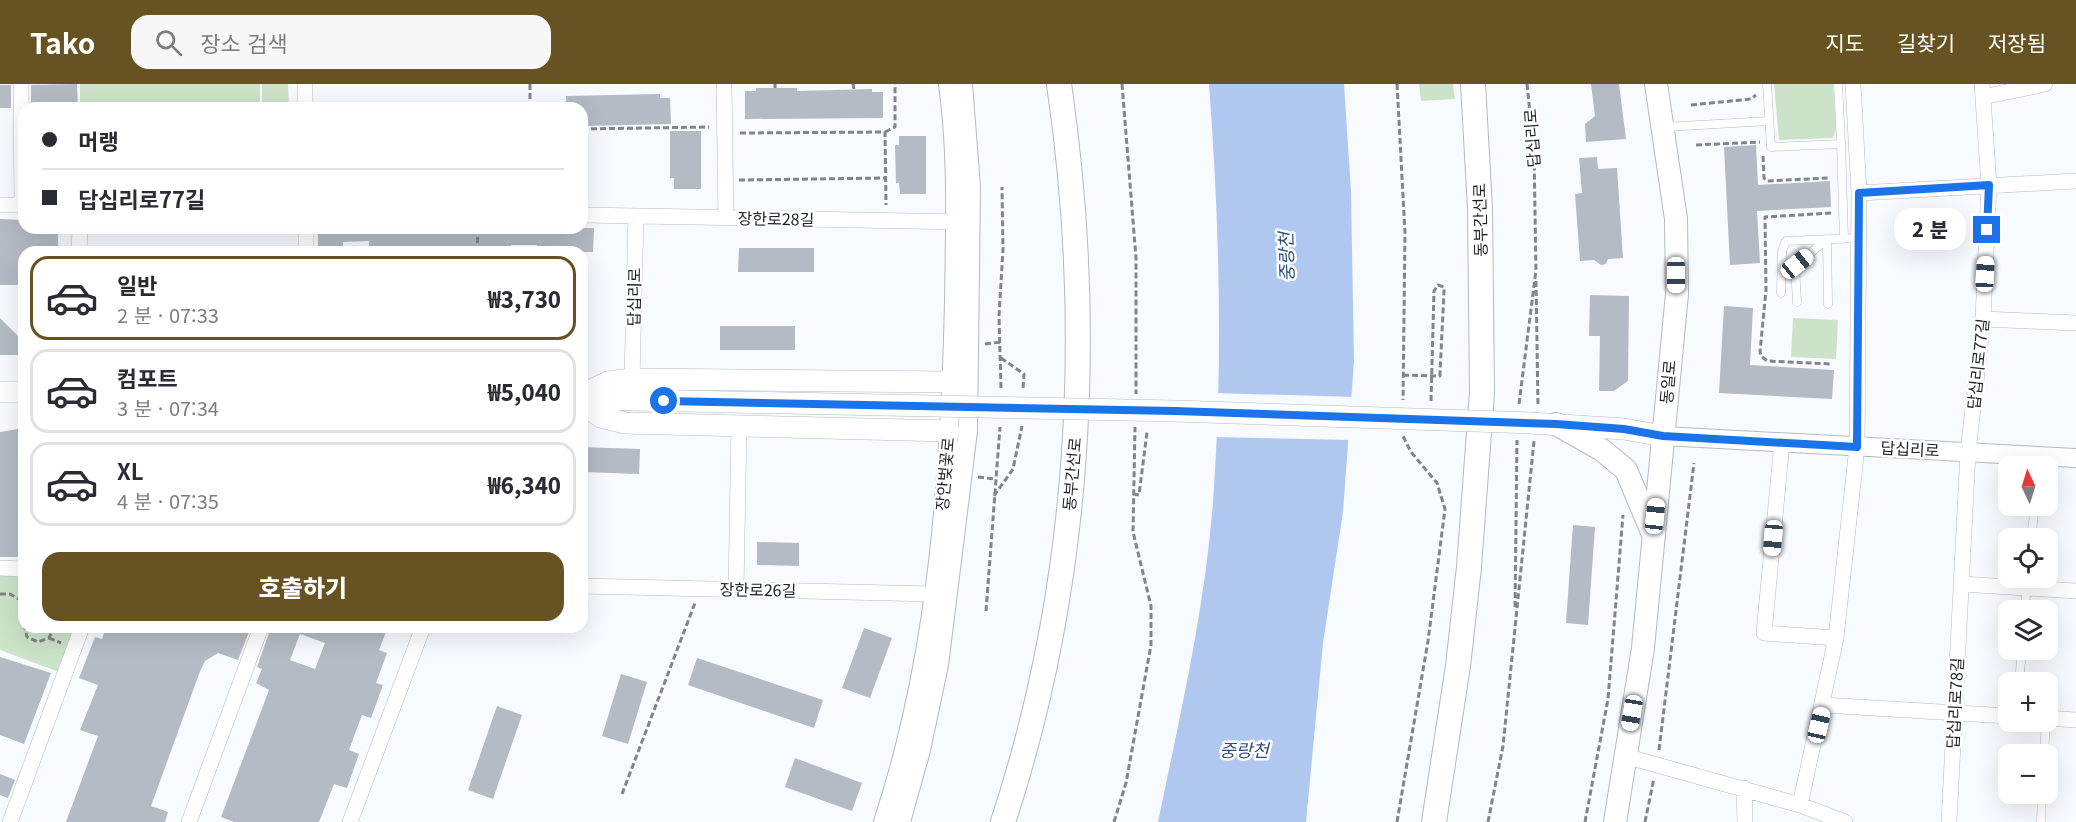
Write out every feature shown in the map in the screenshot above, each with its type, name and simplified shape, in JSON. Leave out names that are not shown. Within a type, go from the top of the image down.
[{"type":"highway","name":"동부간선로","points":[[1003,822],[1035,707],[1056,606],[1075,449],[1079,366],[1078,287],[1071,185],[1059,84]]},
{"type":"highway","name":"동부간선로","points":[[1434,822],[1458,666],[1469,567],[1482,392],[1480,208],[1473,84]]},
{"type":"main road","name":"동일로","points":[[1615,822],[1643,648],[1677,294],[1676,219],[1656,84]]},
{"type":"main road","points":[[588,391],[608,382],[632,379],[951,382]]},
{"type":"main road","points":[[588,399],[1175,411],[1528,423]]},
{"type":"main road","points":[[588,408],[601,417],[625,423],[949,431]]},
{"type":"main road","name":"답십리로","points":[[1528,423],[1624,429],[1663,436]]},
{"type":"main road","points":[[1556,424],[1602,450],[1626,470],[1653,535]]},
{"type":"street","points":[[21,84],[21,102]]},
{"type":"street","points":[[304,84],[305,102]]},
{"type":"street","points":[[724,84],[726,218]]},
{"type":"street","name":"장안벚꽃로","points":[[901,822],[921,750],[939,665],[968,431],[963,222],[948,84]]},
{"type":"street","name":"장안벚꽃로","points":[[883,822],[914,711],[933,594],[949,431],[969,148],[963,84]]},
{"type":"street","points":[[1800,805],[1836,638],[1857,447],[1851,238],[1859,193],[1853,84]]},
{"type":"street","name":"답십리로77길","points":[[1968,452],[1983,319],[1989,185],[1983,90],[2045,84]]},
{"type":"street","points":[[1859,193],[2076,181]]},
{"type":"street","points":[[0,205],[18,205]]},
{"type":"street","name":"장한로28길","points":[[588,215],[963,222]]},
{"type":"street","name":"답십리로","points":[[632,379],[636,216]]},
{"type":"street","points":[[1983,319],[2076,323]]},
{"type":"street","points":[[736,589],[739,427]]},
{"type":"street","name":"답십리로","points":[[1663,436],[1968,452],[2000,456]]},
{"type":"street","points":[[1782,442],[1764,633],[1836,638]]},
{"type":"street","name":"답십리로78길","points":[[1948,822],[1968,452]]},
{"type":"street","name":"답십리로","points":[[2058,459],[2076,458]]},
{"type":"street","points":[[0,568],[18,569]]},
{"type":"street","points":[[1962,584],[1998,583]]},
{"type":"street","name":"장한로26길","points":[[588,586],[933,594]]},
{"type":"street","points":[[2058,588],[2076,591]]},
{"type":"street","points":[[10,822],[80,633]]},
{"type":"street","points":[[189,822],[259,633]]},
{"type":"street","points":[[350,822],[421,633]]},
{"type":"street","points":[[1823,705],[1998,715]]},
{"type":"street","points":[[2058,720],[2076,720]]},
{"type":"street","points":[[1625,756],[1744,788],[1845,822]]},
{"type":"street","points":[[1744,788],[1745,822]]},
{"type":"lane","points":[[1767,84],[1770,143],[1775,148],[1841,144]]},
{"type":"lane","points":[[1781,293],[1782,251],[1786,241],[1851,238],[1841,144],[1838,84]]},
{"type":"lane","points":[[1663,127],[1769,121]]},
{"type":"lane","points":[[1797,302],[1795,266],[1827,239]]},
{"type":"lane","points":[[1827,239],[1828,304]]},
{"type":"lane","points":[[2041,822],[2042,804]]},
{"type":"path","points":[[530,84],[530,102]]},
{"type":"path","points":[[853,84],[854,89]]},
{"type":"path","points":[[734,133],[885,132],[895,127],[895,84]]},
{"type":"path","points":[[1122,84],[1136,258],[1136,402]]},
{"type":"path","points":[[1397,84],[1405,233],[1403,405]]},
{"type":"path","name":"답십리로","points":[[1527,84],[1534,153],[1536,270],[1528,423]]},
{"type":"path","points":[[1690,105],[1751,99],[1756,90]]},
{"type":"path","points":[[588,129],[714,127]]},
{"type":"path","points":[[885,132],[886,207]]},
{"type":"path","points":[[1696,145],[1758,142],[1762,144]]},
{"type":"path","points":[[1763,154],[1764,178],[1767,181],[1828,178]]},
{"type":"path","points":[[737,180],[886,178]]},
{"type":"path","points":[[1001,388],[1002,187]]},
{"type":"path","points":[[1488,822],[1503,746],[1515,624],[1536,270]]},
{"type":"path","points":[[1403,375],[1440,376],[1444,287],[1438,285],[1434,291],[1431,404]]},
{"type":"path","points":[[981,344],[1001,342]]},
{"type":"path","points":[[1515,624],[1528,423]]},
{"type":"path","points":[[1114,822],[1126,783],[1151,645],[1151,606],[1134,540],[1135,425]]},
{"type":"path","points":[[986,611],[994,479],[1000,427]]},
{"type":"path","points":[[1397,822],[1427,652],[1445,509],[1437,483],[1411,452],[1403,430]]},
{"type":"path","points":[[1133,494],[1139,495],[1147,432]]},
{"type":"path","points":[[1658,755],[1694,463]]},
{"type":"path","points":[[973,477],[994,479]]},
{"type":"path","points":[[1585,822],[1608,699],[1624,507]]},
{"type":"path","points":[[0,594],[10,594],[18,599]]},
{"type":"path","points":[[622,794],[695,601]]},
{"type":"path","points":[[26,633],[27,637],[38,642],[49,638],[51,633]]},
{"type":"path","points":[[1645,822],[1655,774]]},
{"type":"green space","points":[[80,84],[260,84],[260,102],[80,102]]},
{"type":"green space","points":[[262,84],[288,84],[289,102],[262,102]]},
{"type":"green space","points":[[1419,84],[1453,84],[1455,99],[1421,101]]},
{"type":"green space","points":[[1774,84],[1833,84],[1836,129],[1833,138],[1779,140]]},
{"type":"green space","points":[[1793,318],[1838,320],[1836,359],[1791,357]]},
{"type":"green space","points":[[0,575],[18,575],[18,633],[78,633],[62,673],[0,650]]},
{"type":"water","name":"중랑천","points":[[1209,84],[1344,84],[1351,191],[1354,361],[1343,512],[1323,643],[1306,822],[1158,822],[1199,613],[1211,529],[1214,487],[1219,286]]},
{"type":"pier","points":[[1215,393],[1355,397],[1351,440],[1213,437]]},
{"type":"building","points":[[77,84],[78,102],[31,102],[31,85]]},
{"type":"building","points":[[1591,84],[1619,84],[1626,139],[1586,142],[1585,124],[1595,116]]},
{"type":"building","points":[[0,85],[11,85],[11,108],[0,108]]},
{"type":"building","points":[[756,88],[797,88],[797,91],[872,89],[872,92],[883,92],[883,118],[745,119],[745,91],[756,91]]},
{"type":"building","points":[[660,94],[660,98],[670,98],[671,124],[588,126],[588,102],[566,102],[566,96]]},
{"type":"building","points":[[670,131],[701,131],[701,189],[674,189],[674,178],[670,178]]},
{"type":"building","points":[[899,136],[926,136],[926,194],[900,194],[899,183],[896,183],[895,145],[899,145]]},
{"type":"building","points":[[1756,145],[1758,185],[1830,181],[1831,207],[1757,211],[1760,263],[1730,265],[1724,147]]},
{"type":"building","points":[[1597,157],[1598,169],[1617,168],[1623,258],[1608,259],[1606,264],[1601,265],[1594,260],[1580,261],[1575,194],[1582,193],[1579,158]]},
{"type":"building","points":[[0,219],[18,220],[18,234],[58,234],[58,246],[18,246],[18,285],[0,285]]},
{"type":"building","points":[[588,228],[594,228],[593,252],[588,252],[588,246],[369,246],[369,241],[343,242],[343,246],[318,246],[318,234],[588,234]]},
{"type":"building","points":[[739,248],[814,248],[814,272],[738,272]]},
{"type":"building","points":[[1590,295],[1629,296],[1628,381],[1614,391],[1599,391],[1600,336],[1589,336]]},
{"type":"building","points":[[1724,306],[1753,308],[1750,365],[1834,370],[1832,399],[1719,393]]},
{"type":"building","points":[[0,318],[18,336],[18,355],[0,355]]},
{"type":"building","points":[[720,326],[795,326],[795,350],[720,350]]},
{"type":"building","points":[[18,429],[18,557],[0,557],[0,432]]},
{"type":"building","points":[[588,447],[640,449],[639,474],[588,472]]},
{"type":"building","points":[[1573,525],[1595,527],[1588,625],[1566,623]]},
{"type":"building","points":[[757,542],[799,543],[799,566],[757,565]]},
{"type":"building","points":[[864,628],[892,638],[870,698],[842,688]]},
{"type":"building","points":[[104,633],[249,633],[238,660],[218,653],[205,661],[199,674],[151,806],[168,812],[165,822],[66,822],[98,736],[80,730],[98,685],[79,678],[95,637],[102,639]]},
{"type":"building","points":[[269,633],[386,633],[379,650],[387,653],[376,683],[383,685],[371,718],[362,715],[349,750],[359,754],[347,788],[334,784],[319,822],[234,822],[221,817],[269,690],[256,683],[262,669],[257,667]],"holes":[[[300,634],[325,643],[315,669],[290,660]]]},
{"type":"building","points":[[0,657],[51,673],[24,744],[0,735]]},
{"type":"building","points":[[697,658],[823,700],[814,728],[688,685]]},
{"type":"building","points":[[621,674],[647,682],[628,744],[602,736]]},
{"type":"building","points":[[497,706],[522,715],[493,799],[468,790]]},
{"type":"building","points":[[795,758],[862,783],[852,811],[785,787]]},
{"type":"building","points":[[0,774],[15,780],[8,798],[0,795]]},
{"type":"route","points":[[664,401],[1175,411],[1556,424],[1624,429],[1663,436],[1857,447],[1859,193],[1989,185],[1987,230]]}]
